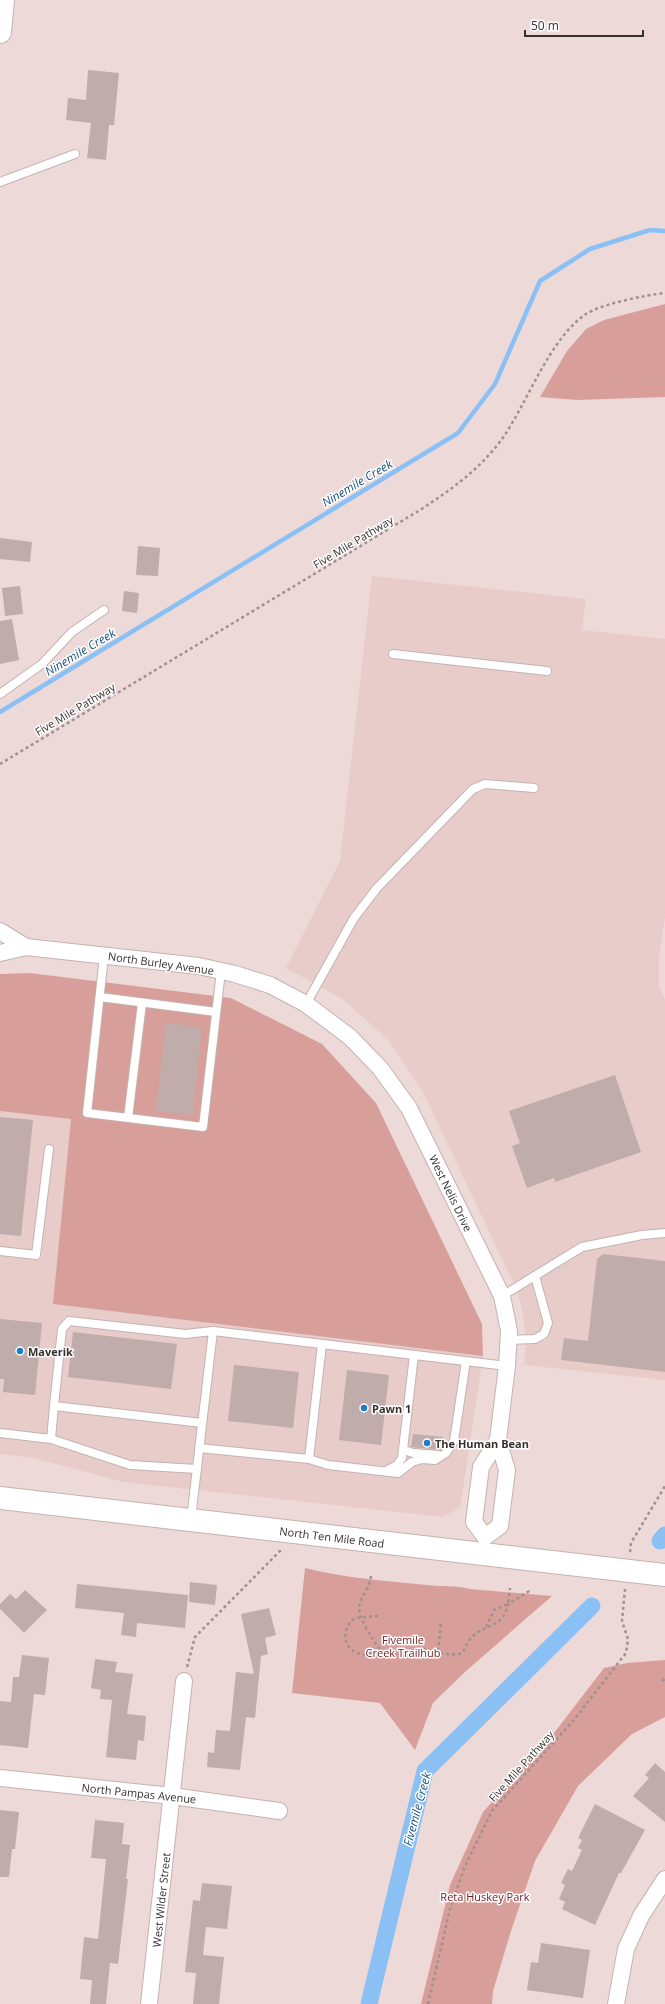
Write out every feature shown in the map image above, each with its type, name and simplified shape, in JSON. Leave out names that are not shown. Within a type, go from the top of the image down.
[{"type":"main road","points":[[0,32],[3,0]]},
{"type":"main road","name":"North Ten Mile Road","points":[[0,1498],[292,1532],[484,1545],[665,1574]]},
{"type":"street","name":"North Burley Avenue","points":[[0,931],[26,947]]},
{"type":"street","name":"North Burley Avenue","points":[[0,953],[26,947],[199,966],[270,985],[292,996]]},
{"type":"street","name":"West Nelis Drive","points":[[292,996],[306,1004],[350,1037],[380,1068],[409,1108],[502,1296],[509,1331],[507,1366],[498,1440],[507,1470],[500,1526],[484,1545],[474,1522],[481,1467],[498,1440]]},
{"type":"street","name":"West Wilder Street","points":[[149,2004],[184,1681]]},
{"type":"street","name":"North Pampas Avenue","points":[[0,1778],[172,1796],[279,1810]]},
{"type":"street","points":[[616,2004],[626,1949],[641,1916],[665,1880]]},
{"type":"lane","points":[[0,182],[74,154]]},
{"type":"lane","points":[[0,694],[42,664],[72,632],[104,610]]},
{"type":"lane","points":[[393,654],[546,671]]},
{"type":"lane","points":[[306,1004],[354,918],[377,888],[473,789],[485,784],[534,788]]},
{"type":"lane","points":[[104,956],[88,1113],[203,1128],[221,971]]},
{"type":"lane","points":[[100,997],[216,1012]]},
{"type":"lane","points":[[128,1118],[142,1003]]},
{"type":"lane","points":[[0,1251],[36,1255],[48,1149]]},
{"type":"lane","points":[[502,1296],[582,1247],[665,1233]]},
{"type":"lane","points":[[508,1340],[535,1339],[544,1334],[548,1323],[535,1276]]},
{"type":"lane","points":[[51,1439],[62,1329],[69,1321],[185,1334],[213,1331],[507,1366]]},
{"type":"lane","points":[[191,1520],[213,1331]]},
{"type":"lane","points":[[309,1459],[322,1344]]},
{"type":"lane","points":[[386,1471],[397,1465],[402,1458],[404,1450],[404,1427],[414,1355]]},
{"type":"lane","points":[[199,1448],[309,1459],[328,1465],[398,1473],[412,1462],[422,1459],[435,1460],[446,1454],[454,1441],[466,1361]]},
{"type":"lane","points":[[54,1406],[202,1423]]},
{"type":"lane","points":[[0,1433],[51,1439],[130,1465],[197,1469]]},
{"type":"lane","points":[[404,1450],[414,1453],[438,1455],[446,1454]]},
{"type":"path","name":"Five Mile Pathway","points":[[0,764],[413,514],[458,485],[482,463],[501,440],[518,416],[554,348],[570,328],[587,314],[616,304],[665,293]]},
{"type":"path","points":[[631,1543],[665,1486]]},
{"type":"path","points":[[184,1681],[195,1637],[283,1548],[292,1532]]},
{"type":"path","points":[[371,1576],[369,1588],[359,1606],[361,1617],[380,1649],[394,1655],[419,1649],[438,1651],[451,1655],[462,1652],[472,1636],[498,1623],[506,1612],[510,1588]]},
{"type":"path","points":[[486,1628],[494,1610],[508,1604],[531,1590]]},
{"type":"path","name":"Five Mile Pathway","points":[[428,2004],[450,1909],[465,1866],[492,1811],[573,1721],[624,1657],[628,1645],[622,1621],[624,1600]]},
{"type":"path","points":[[378,1616],[356,1618],[348,1625],[345,1636],[348,1646],[354,1652],[364,1655],[373,1654],[380,1649]]},
{"type":"path","points":[[438,1651],[441,1623]]},
{"type":"shaded area","points":[[372,576],[586,599],[582,630],[665,639],[665,917],[659,958],[659,985],[665,1000],[665,1380],[524,1365],[526,1344],[524,1321],[518,1293],[424,1094],[389,1041],[344,1000],[286,968],[340,861]]},
{"type":"shaded area","points":[[0,1111],[71,1119],[54,1304],[483,1356],[460,1508],[442,1517],[123,1482],[34,1458],[0,1454]]},
{"type":"green space","points":[[665,304],[665,397],[577,400],[540,397],[567,351],[586,329],[604,320]]},
{"type":"green space","points":[[30,973],[231,998],[322,1044],[376,1103],[482,1324],[483,1356],[53,1304],[71,1119],[0,1111],[0,974]]},
{"type":"green space","name":"Fivemile Creek Trailhub","points":[[305,1568],[350,1577],[552,1596],[466,1671],[433,1703],[415,1750],[380,1703],[292,1693]]},
{"type":"green space","name":"Reta Huskey Park","points":[[665,1660],[665,1717],[632,1734],[578,1786],[535,1861],[511,1931],[493,1991],[492,2004],[421,2004],[450,1885],[483,1812],[554,1733],[604,1668],[627,1663]]},
{"type":"building","points":[[88,70],[119,73],[114,125],[109,125],[106,160],[87,158],[91,123],[66,120],[68,98],[86,100]]},
{"type":"building","points":[[0,538],[32,542],[30,562],[0,559]]},
{"type":"building","points":[[138,546],[160,548],[158,576],[136,575]]},
{"type":"building","points":[[20,586],[23,614],[5,616],[2,588]]},
{"type":"building","points":[[124,591],[139,593],[137,613],[122,611]]},
{"type":"building","points":[[12,619],[19,660],[0,664],[0,621]]},
{"type":"building","points":[[166,1023],[202,1027],[193,1115],[156,1111]]},
{"type":"building","points":[[615,1075],[641,1152],[555,1182],[554,1178],[527,1188],[512,1146],[520,1143],[509,1111]]},
{"type":"building","points":[[0,1117],[33,1120],[21,1236],[0,1234]]},
{"type":"building","points":[[603,1254],[665,1261],[665,1372],[561,1360],[564,1338],[588,1341],[597,1259]]},
{"type":"building","name":"Maverik","points":[[0,1319],[42,1323],[35,1395],[3,1392],[4,1379],[0,1379]]},
{"type":"building","points":[[73,1332],[177,1344],[171,1389],[68,1377]]},
{"type":"building","points":[[234,1365],[299,1372],[293,1428],[228,1421]]},
{"type":"building","name":"Pawn 1","points":[[347,1370],[389,1375],[381,1445],[339,1440]]},
{"type":"building","name":"The Human Bean","points":[[413,1434],[443,1437],[441,1450],[411,1447]]},
{"type":"building","points":[[190,1582],[217,1585],[215,1605],[189,1602]]},
{"type":"building","points":[[77,1584],[188,1595],[185,1628],[137,1623],[136,1637],[121,1635],[124,1613],[75,1608]]},
{"type":"building","points":[[25,1590],[47,1610],[24,1633],[0,1609],[0,1604],[10,1594],[16,1599]]},
{"type":"building","points":[[269,1608],[276,1635],[265,1638],[268,1654],[261,1656],[255,1718],[246,1717],[240,1770],[207,1767],[208,1752],[214,1753],[216,1730],[230,1731],[236,1672],[254,1674],[241,1614]]},
{"type":"building","points":[[22,1655],[49,1658],[45,1695],[34,1694],[28,1748],[0,1745],[0,1701],[11,1702],[13,1677],[19,1677]]},
{"type":"building","points":[[95,1659],[117,1662],[115,1672],[133,1674],[127,1714],[146,1716],[144,1741],[138,1740],[136,1760],[106,1757],[112,1700],[100,1699],[101,1690],[91,1688]]},
{"type":"building","points":[[655,1763],[665,1772],[665,1822],[633,1796],[649,1778],[645,1775]]},
{"type":"building","points":[[595,1804],[645,1830],[621,1873],[619,1873],[595,1925],[562,1909],[565,1902],[559,1899],[565,1885],[561,1883],[568,1869],[572,1871],[582,1850],[578,1848],[582,1840],[578,1838]]},
{"type":"building","points":[[0,1810],[19,1812],[15,1849],[12,1849],[9,1877],[0,1877]]},
{"type":"building","points":[[95,1820],[124,1823],[122,1844],[130,1845],[126,1879],[128,1879],[118,1964],[110,1963],[106,2004],[90,2004],[92,1980],[80,1979],[84,1937],[98,1939],[106,1859],[91,1858]]},
{"type":"building","points":[[202,1883],[232,1886],[227,1929],[206,1927],[203,1955],[224,1957],[219,2004],[193,2004],[196,1973],[185,1972],[193,1900],[200,1901]]},
{"type":"building","points":[[541,1943],[590,1950],[583,1998],[527,1990],[531,1962],[538,1963]]},
{"type":"waterway","name":"Ninemile Creek","points":[[0,712],[458,433],[495,384],[540,281],[590,249],[650,230],[665,231]]},
{"type":"waterway","name":"Fivemile Creek","points":[[660,1541],[665,1535]]},
{"type":"waterway","name":"Fivemile Creek","points":[[369,2004],[425,1771],[592,1606]]},
{"type":"place","name":"Maverik","points":[[20,1351]]},
{"type":"place","name":"Pawn 1","points":[[364,1408]]},
{"type":"place","name":"The Human Bean","points":[[427,1443]]}]
